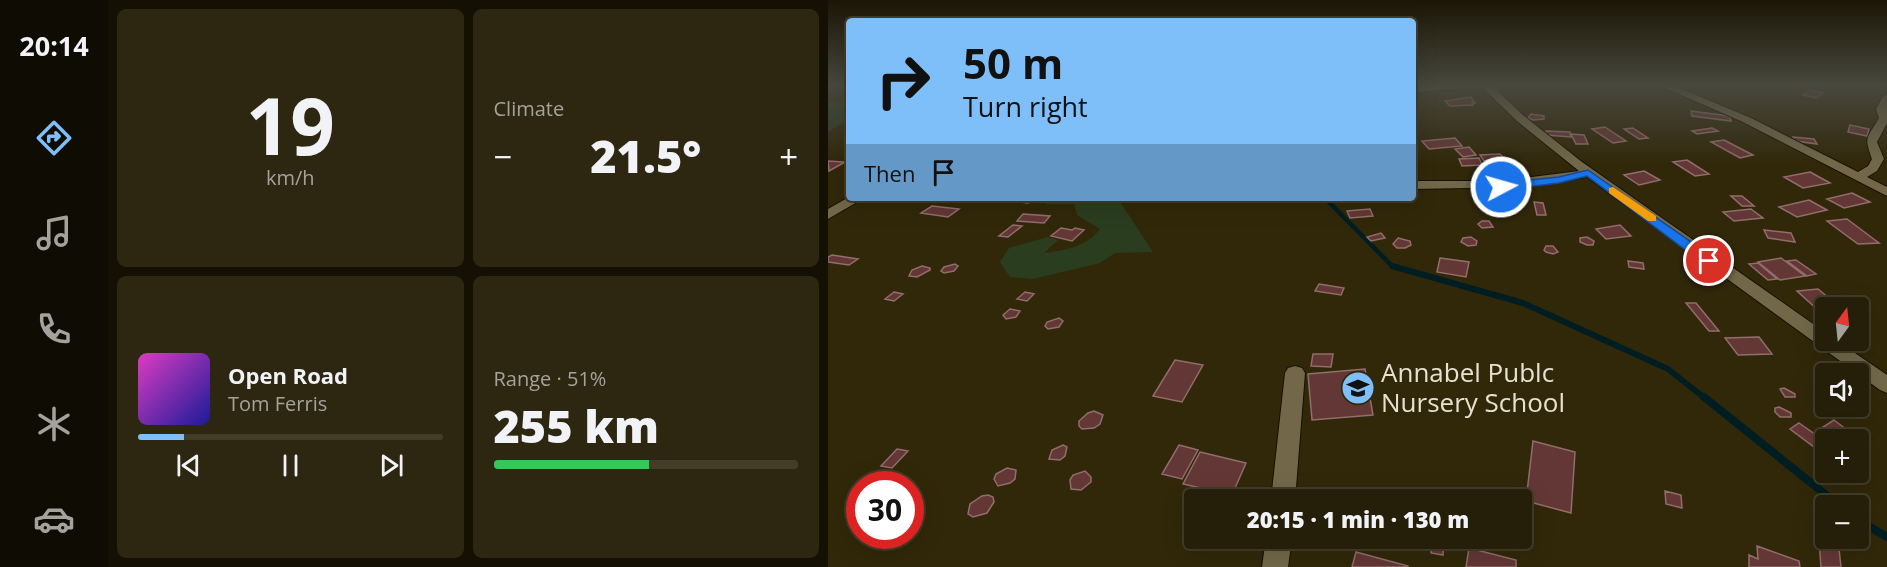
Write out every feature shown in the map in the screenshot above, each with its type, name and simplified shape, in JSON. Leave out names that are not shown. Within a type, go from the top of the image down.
[{"type":"street","points":[[1512,111],[1588,173],[1701,256],[1887,385]]},
{"type":"street","points":[[1727,111],[1887,192]]},
{"type":"street","points":[[1858,177],[1874,168],[1878,159],[1871,142],[1873,134],[1878,130],[1884,118],[1882,111]]},
{"type":"street","points":[[1416,185],[1501,187],[1559,180],[1588,173]]},
{"type":"street","points":[[828,215],[852,201]]},
{"type":"street","points":[[1283,489],[1295,373]]},
{"type":"street","points":[[1275,567],[1277,549]]},
{"type":"green space","points":[[828,111],[846,111],[846,121],[828,132]]},
{"type":"green space","points":[[1046,201],[1120,202],[1153,252],[1115,253],[1100,263],[1033,279],[1010,277],[1000,262],[1009,248],[1048,237],[1058,240],[1044,253],[1060,251],[1082,244],[1100,229],[1077,215],[1074,204],[1046,204]]},
{"type":"building","points":[[1691,111],[1694,111],[1729,116],[1731,121],[1692,116]]},
{"type":"building","points":[[1531,114],[1544,116],[1544,119],[1528,118]]},
{"type":"building","points":[[1850,125],[1869,129],[1867,136],[1848,132]]},
{"type":"building","points":[[1605,127],[1626,141],[1613,143],[1592,129]]},
{"type":"building","points":[[1633,128],[1648,138],[1639,139],[1624,129]]},
{"type":"building","points":[[1712,128],[1718,131],[1697,134],[1692,131]]},
{"type":"building","points":[[1546,131],[1570,132],[1571,137],[1546,135]]},
{"type":"building","points":[[1571,134],[1584,135],[1588,144],[1576,144]]},
{"type":"building","points":[[1793,137],[1814,139],[1817,144],[1795,141]]},
{"type":"building","points":[[1455,138],[1462,146],[1429,149],[1422,141]]},
{"type":"building","points":[[1724,140],[1753,155],[1740,158],[1711,142]]},
{"type":"building","points":[[1469,147],[1476,155],[1463,157],[1455,149]]},
{"type":"building","points":[[1500,154],[1505,159],[1484,161],[1480,155]]},
{"type":"building","points":[[1479,158],[1482,165],[1462,166],[1459,159]]},
{"type":"building","points":[[1687,160],[1709,174],[1695,176],[1673,162]]},
{"type":"building","points":[[828,161],[845,162],[829,171]]},
{"type":"building","points":[[1644,171],[1660,180],[1639,185],[1624,175]]},
{"type":"building","points":[[1810,172],[1830,183],[1803,188],[1784,177]]},
{"type":"building","points":[[1852,193],[1870,202],[1844,208],[1827,199]]},
{"type":"building","points":[[1731,196],[1742,196],[1754,206],[1742,206]]},
{"type":"building","points":[[1809,200],[1827,210],[1797,217],[1779,207]]},
{"type":"building","points":[[1534,202],[1543,203],[1546,215],[1537,215]]},
{"type":"building","points":[[932,206],[959,209],[948,217],[921,213]]},
{"type":"building","points":[[1370,209],[1373,216],[1350,218],[1347,211]]},
{"type":"building","points":[[1751,209],[1763,218],[1734,221],[1723,212]]},
{"type":"building","points":[[1023,214],[1050,216],[1044,223],[1017,221]]},
{"type":"building","points":[[1847,219],[1879,243],[1858,244],[1827,221]]},
{"type":"building","points":[[1482,221],[1489,221],[1493,227],[1482,228],[1478,224]]},
{"type":"building","points":[[1013,225],[1022,226],[1008,237],[999,236]]},
{"type":"building","points":[[1620,225],[1631,236],[1606,239],[1596,229]]},
{"type":"building","points":[[1061,228],[1084,230],[1072,241],[1051,236]]},
{"type":"building","points":[[1764,230],[1791,233],[1795,242],[1768,238]]},
{"type":"building","points":[[1381,233],[1385,238],[1371,241],[1367,237]]},
{"type":"building","points":[[1471,237],[1477,241],[1476,245],[1468,246],[1461,242],[1463,238]]},
{"type":"building","points":[[1587,237],[1594,241],[1593,245],[1580,242],[1580,238]]},
{"type":"building","points":[[1398,238],[1410,241],[1411,245],[1397,248],[1393,244]]},
{"type":"building","points":[[1546,246],[1553,246],[1558,252],[1553,254],[1546,252],[1544,250]]},
{"type":"building","points":[[832,255],[858,259],[849,265],[828,262],[828,257]]},
{"type":"building","points":[[1440,258],[1469,262],[1466,277],[1437,272]]},
{"type":"building","points":[[1781,258],[1805,276],[1780,280],[1758,262]]},
{"type":"building","points":[[1796,260],[1816,274],[1807,276],[1787,261]]},
{"type":"building","points":[[1628,261],[1643,263],[1644,269],[1629,267]]},
{"type":"building","points":[[1758,263],[1777,279],[1768,280],[1749,264]]},
{"type":"building","points":[[955,264],[958,266],[954,271],[944,273],[941,271],[944,267]]},
{"type":"building","points":[[922,266],[930,270],[917,277],[909,276],[912,270]]},
{"type":"building","points":[[1319,284],[1344,288],[1341,295],[1315,291]]},
{"type":"building","points":[[1818,289],[1828,297],[1815,297],[1815,307],[1797,291]]},
{"type":"building","points":[[894,292],[903,294],[894,301],[885,299]]},
{"type":"building","points":[[1025,292],[1034,294],[1027,301],[1017,299]]},
{"type":"building","points":[[1686,303],[1696,303],[1719,331],[1709,331]]},
{"type":"building","points":[[1010,309],[1020,311],[1016,317],[1006,319],[1003,315]]},
{"type":"building","points":[[1059,318],[1063,321],[1059,327],[1048,329],[1045,326],[1047,322]]},
{"type":"building","points":[[1759,337],[1772,354],[1738,355],[1725,338]]},
{"type":"building","points":[[1313,354],[1333,354],[1331,367],[1311,366]]},
{"type":"building","points":[[1175,360],[1203,365],[1182,402],[1153,396]]},
{"type":"building","points":[[1365,369],[1373,415],[1312,420],[1308,374]]},
{"type":"building","points":[[1784,388],[1795,394],[1795,397],[1785,397],[1780,389]]},
{"type":"building","points":[[1779,407],[1791,413],[1791,417],[1780,417],[1775,412],[1775,408]]},
{"type":"building","points":[[1094,411],[1103,415],[1100,424],[1094,428],[1082,429],[1079,421]]},
{"type":"building","points":[[1834,420],[1846,429],[1825,429],[1823,427]]},
{"type":"building","points":[[1799,423],[1815,434],[1815,448],[1790,429]]},
{"type":"building","points":[[1533,441],[1575,452],[1571,513],[1532,503],[1532,489],[1527,489]]},
{"type":"building","points":[[1063,445],[1067,447],[1065,456],[1060,460],[1049,459],[1052,450]]},
{"type":"building","points":[[1179,445],[1198,450],[1182,479],[1162,474]]},
{"type":"building","points":[[897,449],[908,451],[892,468],[881,466]]},
{"type":"building","points":[[1200,452],[1246,463],[1235,489],[1205,489],[1183,484]]},
{"type":"building","points":[[1007,468],[1016,470],[1015,479],[998,486],[994,479],[996,474]]},
{"type":"building","points":[[1085,471],[1091,477],[1091,482],[1081,490],[1071,489],[1070,480],[1073,475]]},
{"type":"building","points":[[1665,491],[1681,495],[1682,508],[1666,504]]},
{"type":"building","points":[[988,495],[993,497],[994,502],[987,513],[973,517],[968,514],[970,504]]},
{"type":"building","points":[[1757,546],[1799,561],[1800,567],[1749,567],[1749,555],[1758,559]]},
{"type":"building","points":[[1432,549],[1443,549],[1443,555],[1431,553]]},
{"type":"building","points":[[1469,549],[1516,560],[1516,567],[1466,567]]},
{"type":"building","points":[[1820,549],[1839,549],[1841,567],[1821,567]]},
{"type":"building","points":[[1356,552],[1408,566],[1408,567],[1352,567]]},
{"type":"waterway","points":[[1328,201],[1392,266]]},
{"type":"waterway","points":[[1392,266],[1523,303],[1668,369],[1706,399]]},
{"type":"waterway","points":[[1392,266],[1398,268]]},
{"type":"waterway","points":[[1704,397],[1826,495]]},
{"type":"waterway","points":[[1869,526],[1887,537]]},
{"type":"slow traffic","points":[[1613,191],[1652,219]]},
{"type":"place","name":"Annabel Publc Nursery School","points":[[1358,388]]},
{"type":"route","points":[[1501,187],[1559,180],[1588,173],[1709,261]]}]
